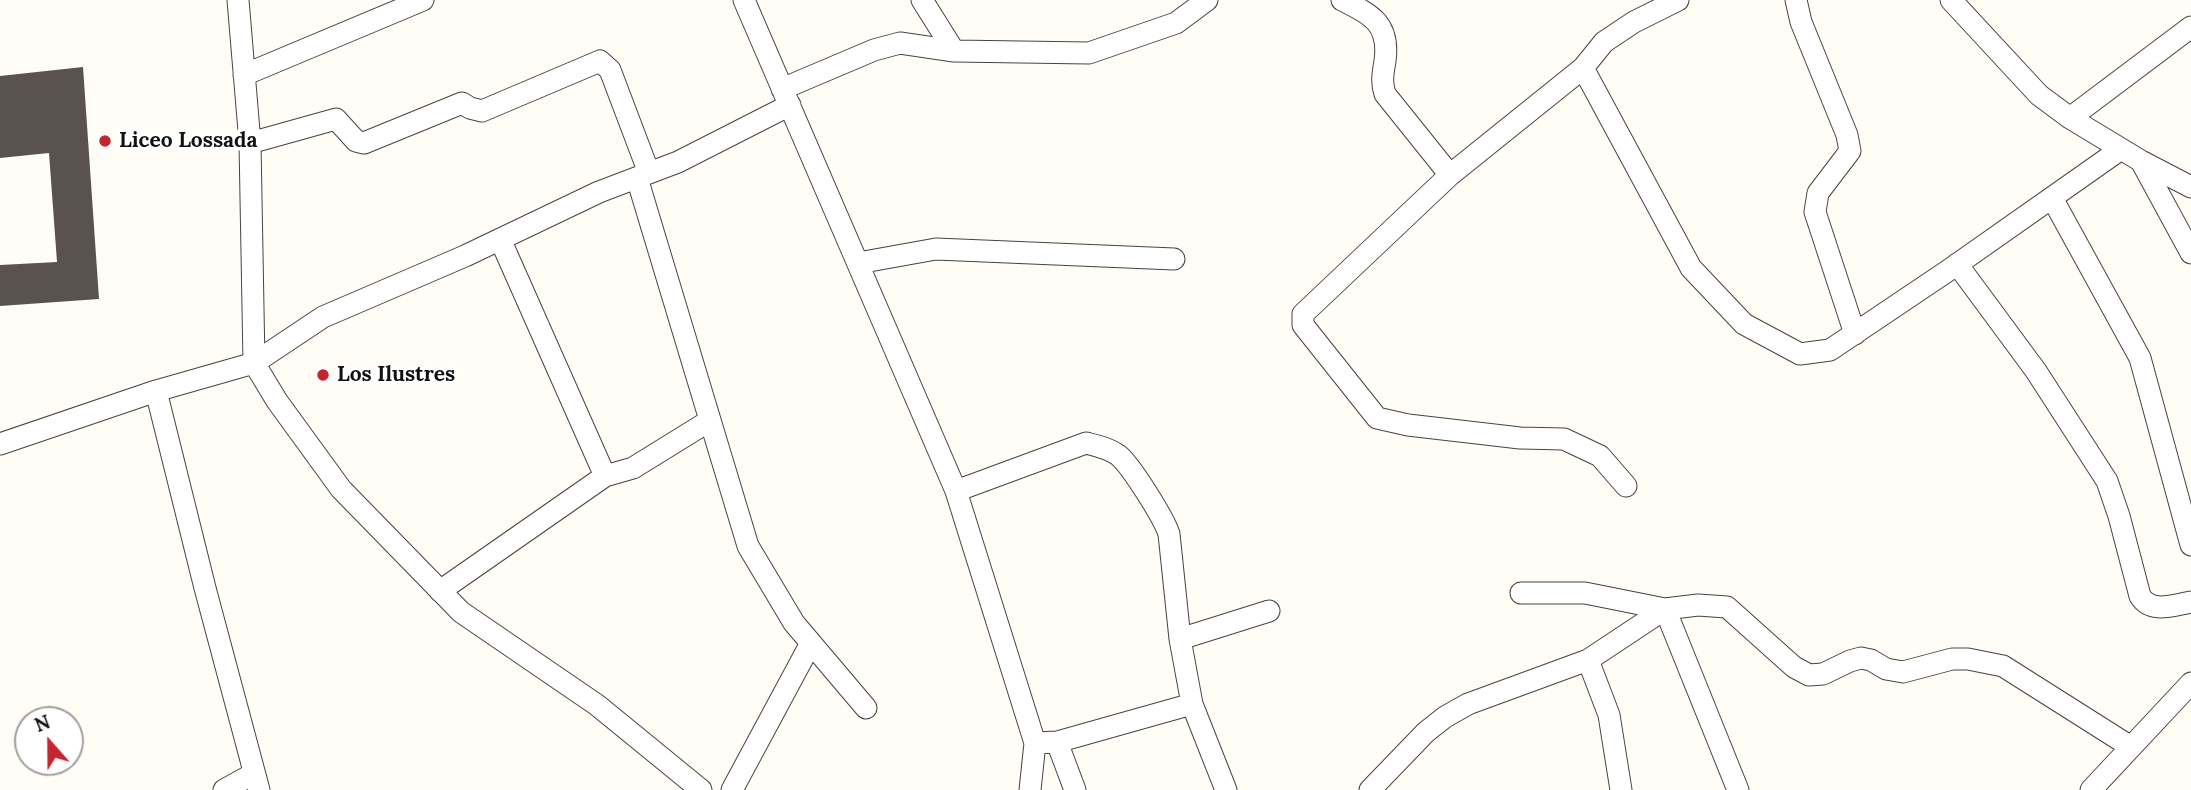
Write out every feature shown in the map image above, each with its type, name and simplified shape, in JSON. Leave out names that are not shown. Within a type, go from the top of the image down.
[{"type":"street","points":[[238,0],[250,143],[254,363],[277,401],[341,489],[461,612],[597,705],[701,790]]},
{"type":"street","points":[[244,75],[423,0]]},
{"type":"street","points":[[744,0],[956,491],[1035,743],[1030,790]]},
{"type":"street","points":[[922,0],[954,51]]},
{"type":"street","points":[[0,444],[156,391],[254,363],[323,317],[600,192],[678,162],[786,97],[874,50],[900,43],[954,51],[1089,53],[1176,23],[1207,0]]},
{"type":"street","points":[[1342,0],[1369,14],[1382,32],[1387,42],[1381,83],[1385,93],[1450,175]]},
{"type":"street","points":[[1626,486],[1600,456],[1564,439],[1520,438],[1408,425],[1377,418],[1303,325],[1303,314],[1450,175],[1583,68],[1604,42],[1634,22],[1678,0]]},
{"type":"street","points":[[1796,0],[1801,22],[1847,135],[1850,151],[1818,193],[1815,212],[1855,334]]},
{"type":"street","points":[[1951,0],[2039,95],[2070,118],[2121,149],[2191,187]]},
{"type":"street","points":[[2070,118],[2191,27]]},
{"type":"street","points":[[250,143],[336,119],[356,141],[364,143],[462,103],[482,111],[600,61],[610,70],[643,176],[709,421],[748,546],[794,623],[866,708]]},
{"type":"street","points":[[1583,68],[1690,268],[1744,324],[1800,354],[1830,350],[2121,149]]},
{"type":"street","points":[[2141,161],[2191,253]]},
{"type":"street","points":[[2052,198],[2140,358],[2191,545]]},
{"type":"street","points":[[500,239],[605,476]]},
{"type":"street","points":[[858,263],[936,248],[1174,259]]},
{"type":"street","points":[[1957,264],[2036,371],[2107,481],[2144,602],[2154,607],[2191,602]]},
{"type":"street","points":[[156,391],[256,782],[224,790]]},
{"type":"street","points":[[440,591],[605,476],[634,468],[709,421]]},
{"type":"street","points":[[956,491],[1086,443],[1105,447],[1120,456],[1164,519],[1169,534],[1180,639],[1192,704],[1226,790]]},
{"type":"street","points":[[1521,593],[1586,593],[1665,608],[1698,605],[1727,607],[1794,667],[1809,675],[1823,674],[1850,661],[1861,659],[1871,660],[1886,669],[1903,673],[1952,659],[1968,659],[2003,666],[2132,747]]},
{"type":"street","points":[[1370,790],[1426,732],[1445,717],[1468,704],[1588,660],[1665,608]]},
{"type":"street","points":[[1665,608],[1738,790]]},
{"type":"street","points":[[1180,639],[1269,611]]},
{"type":"street","points":[[732,790],[811,643]]},
{"type":"street","points":[[1588,660],[1609,715],[1620,790]]},
{"type":"street","points":[[2091,790],[2191,683]]},
{"type":"street","points":[[1035,743],[1057,742],[1192,704]]},
{"type":"street","points":[[1057,742],[1075,790]]},
{"type":"building","points":[[83,67],[99,299],[0,306],[0,265],[57,262],[49,153],[0,158],[0,76]]},
{"type":"place","name":"Liceo Lossada","points":[[105,141]]},
{"type":"place","name":"Los Ilustres","points":[[323,375]]}]
